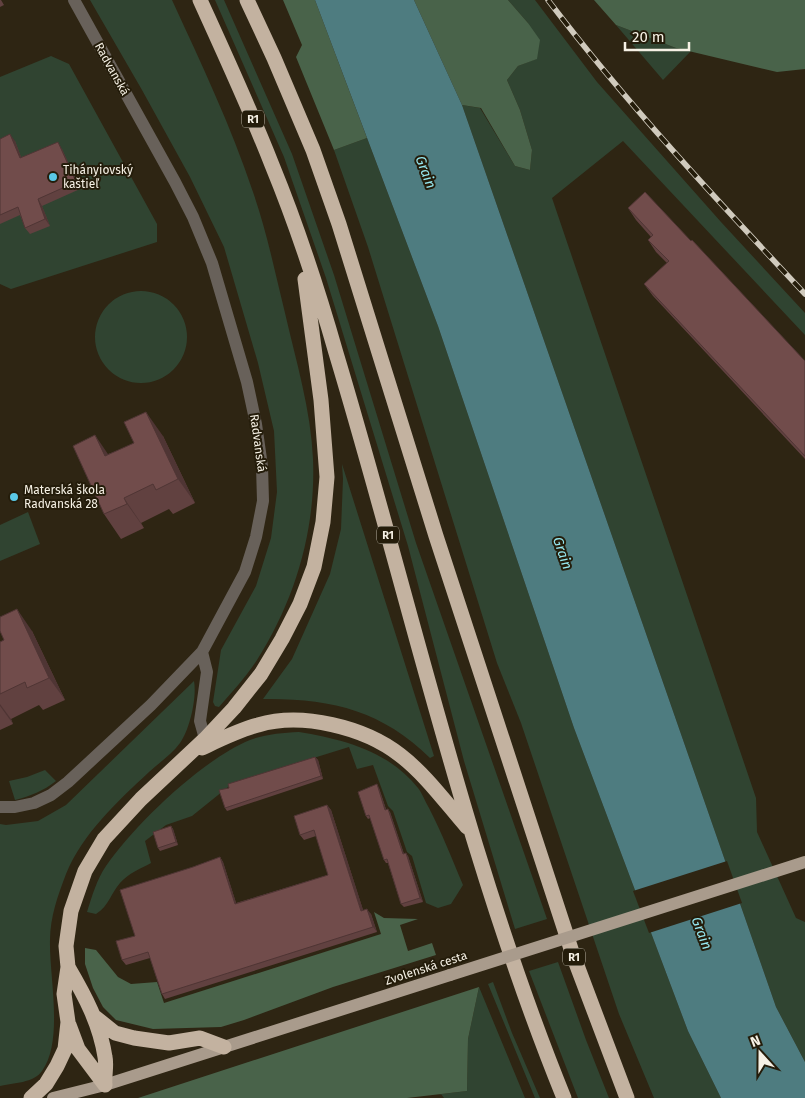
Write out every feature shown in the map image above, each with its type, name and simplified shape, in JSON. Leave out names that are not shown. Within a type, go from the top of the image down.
[{"type":"highway","name":"R1","points":[[200,0],[234,74],[273,167],[300,241],[336,350],[470,830],[517,977],[564,1098]]},
{"type":"highway","name":"R1","points":[[248,0],[313,150],[339,224],[436,536],[573,955],[627,1098]]},
{"type":"highway","points":[[105,1084],[78,1049],[68,1022],[64,994],[68,967],[66,946],[71,911],[85,871],[104,839],[140,799],[206,739],[255,681],[282,639],[304,594],[314,567],[323,522],[327,477],[321,400],[300,241]]},
{"type":"highway","points":[[193,752],[238,731],[260,724],[283,720],[327,723],[346,728],[370,737],[399,754],[421,774],[470,830]]},
{"type":"highway","points":[[68,967],[95,1017],[106,1060],[105,1084]]},
{"type":"highway","points":[[95,1017],[115,1033],[134,1038],[169,1043],[200,1038],[224,1047]]},
{"type":"highway","points":[[31,1098],[46,1084],[57,1066],[65,1049],[68,1022]]},
{"type":"main road","name":"Zvolenská cesta","points":[[53,1098],[224,1047],[805,862]]},
{"type":"street","name":"Radvanská","points":[[0,807],[15,807],[34,803],[51,795],[68,782],[151,705],[202,652],[245,572],[256,537],[263,501],[262,466],[248,382],[212,263],[193,217],[175,182],[74,0]]},
{"type":"street","points":[[202,652],[207,672],[200,721],[206,739]]},
{"type":"green space","points":[[90,0],[172,0],[205,71],[253,192],[270,252],[306,404],[312,441],[313,486],[307,538],[300,564],[282,613],[257,660],[219,707],[215,706],[213,702],[221,650],[256,586],[271,538],[277,492],[274,431],[258,363],[224,247],[190,177]]},
{"type":"green space","points":[[215,0],[224,0],[292,154],[334,275],[416,543],[547,919],[515,929],[464,761],[408,546],[326,278],[284,157]]},
{"type":"green space","points":[[283,0],[315,0],[367,138],[334,150],[296,57],[302,45]]},
{"type":"green space","points":[[414,0],[508,0],[540,40],[537,59],[518,66],[507,80],[520,110],[532,150],[530,170],[515,166],[481,108],[462,105]]},
{"type":"green space","points":[[508,0],[535,0],[597,82],[721,222],[805,313],[805,335],[623,141],[552,198],[756,798],[757,832],[796,918],[805,922],[805,1062],[776,1007],[462,105],[480,108],[515,166],[530,170],[532,150],[520,110],[507,80],[518,66],[536,59],[528,23]]},
{"type":"green space","points":[[594,0],[805,0],[805,69],[777,72],[676,48],[616,25]]},
{"type":"green space","points":[[616,25],[676,48],[691,51],[663,80]]},
{"type":"green space","points":[[51,56],[69,64],[157,224],[157,242],[11,289],[0,284],[0,77]]},
{"type":"green space","points":[[367,138],[438,326],[574,728],[688,1031],[721,1098],[654,1098],[619,1014],[521,723],[497,663],[368,247],[334,150]]},
{"type":"green space","points":[[141,291],[150,292],[167,299],[179,311],[186,328],[186,346],[179,363],[167,375],[150,382],[141,383],[132,382],[115,375],[103,363],[96,346],[95,337],[96,328],[103,311],[115,299],[132,292]]},
{"type":"green space","points":[[342,464],[434,756],[430,758],[393,728],[353,710],[310,701],[263,699],[292,659],[330,574],[341,529]]},
{"type":"green space","points":[[28,512],[40,544],[0,561],[0,525]]},
{"type":"green space","points":[[194,681],[192,713],[187,730],[180,743],[102,819],[73,859],[60,890],[51,923],[50,955],[54,1026],[49,1058],[42,1071],[34,1078],[0,1086],[0,824],[38,821],[66,805]]},
{"type":"green space","points":[[299,732],[348,743],[379,756],[406,775],[418,788],[438,827],[463,885],[451,904],[438,908],[426,903],[412,856],[407,852],[393,811],[388,806],[373,765],[357,769],[349,747],[233,783],[192,816],[166,825],[145,841],[151,863],[123,880],[100,911],[96,914],[87,912],[100,876],[119,849],[171,794],[191,777],[232,749],[250,740],[280,733]]},
{"type":"green space","points":[[45,770],[56,781],[37,793],[15,800],[9,781]]},
{"type":"green space","points":[[374,912],[384,918],[418,919],[400,925],[408,951],[432,943],[436,955],[333,987],[221,1027],[153,1029],[116,1020],[103,1007],[93,988],[85,964],[85,948],[96,950],[118,977],[131,984],[157,982],[164,1003],[381,934]]},
{"type":"green space","points":[[558,962],[609,1098],[578,1098],[529,971]]},
{"type":"green space","points":[[493,982],[512,1033],[540,1098],[535,1098],[488,984]]},
{"type":"green space","points":[[479,987],[525,1098],[444,1098],[441,1094],[467,1091],[468,1039]]},
{"type":"green space","points":[[479,987],[468,1039],[467,1091],[407,1098],[138,1098]]},
{"type":"water","name":"Grain","points":[[315,0],[414,0],[462,105],[776,1007],[805,1062],[805,1098],[721,1098],[688,1031],[574,728],[438,326]]},
{"type":"pier","points":[[727,861],[742,903],[649,933],[633,891]]},
{"type":"building","name":"Tihányiovský kaštieľ","points":[[10,134],[20,158],[58,142],[76,182],[38,199],[45,219],[25,228],[18,207],[0,215],[0,139]]},
{"type":"building","points":[[645,192],[805,361],[805,456],[644,284],[669,261],[648,240],[653,235],[628,208]]},
{"type":"building","points":[[146,412],[178,479],[156,490],[153,484],[124,498],[127,504],[104,514],[73,446],[95,435],[105,456],[134,443],[124,422]]},
{"type":"building","points":[[17,609],[49,678],[27,688],[25,682],[0,694],[0,642],[4,640],[0,631],[0,617]]},
{"type":"building","points":[[315,757],[321,776],[225,808],[219,790],[229,788],[228,784]]},
{"type":"building","points":[[377,784],[385,810],[388,809],[403,854],[406,853],[420,898],[401,904],[387,859],[384,860],[369,815],[366,816],[358,792]]},
{"type":"building","points":[[327,805],[361,911],[367,909],[373,927],[162,994],[148,952],[122,960],[116,941],[135,936],[120,890],[220,857],[235,904],[328,875],[314,830],[300,835],[294,816]]},
{"type":"building","points":[[171,826],[176,842],[158,848],[153,832]]},
{"type":"railway","points":[[548,0],[641,114],[705,187],[805,294]]},
{"type":"place","name":"Tihányiovský kaštieľ","points":[[53,177]]},
{"type":"place","name":"Materská škola Radvanská 28","points":[[14,497]]}]
